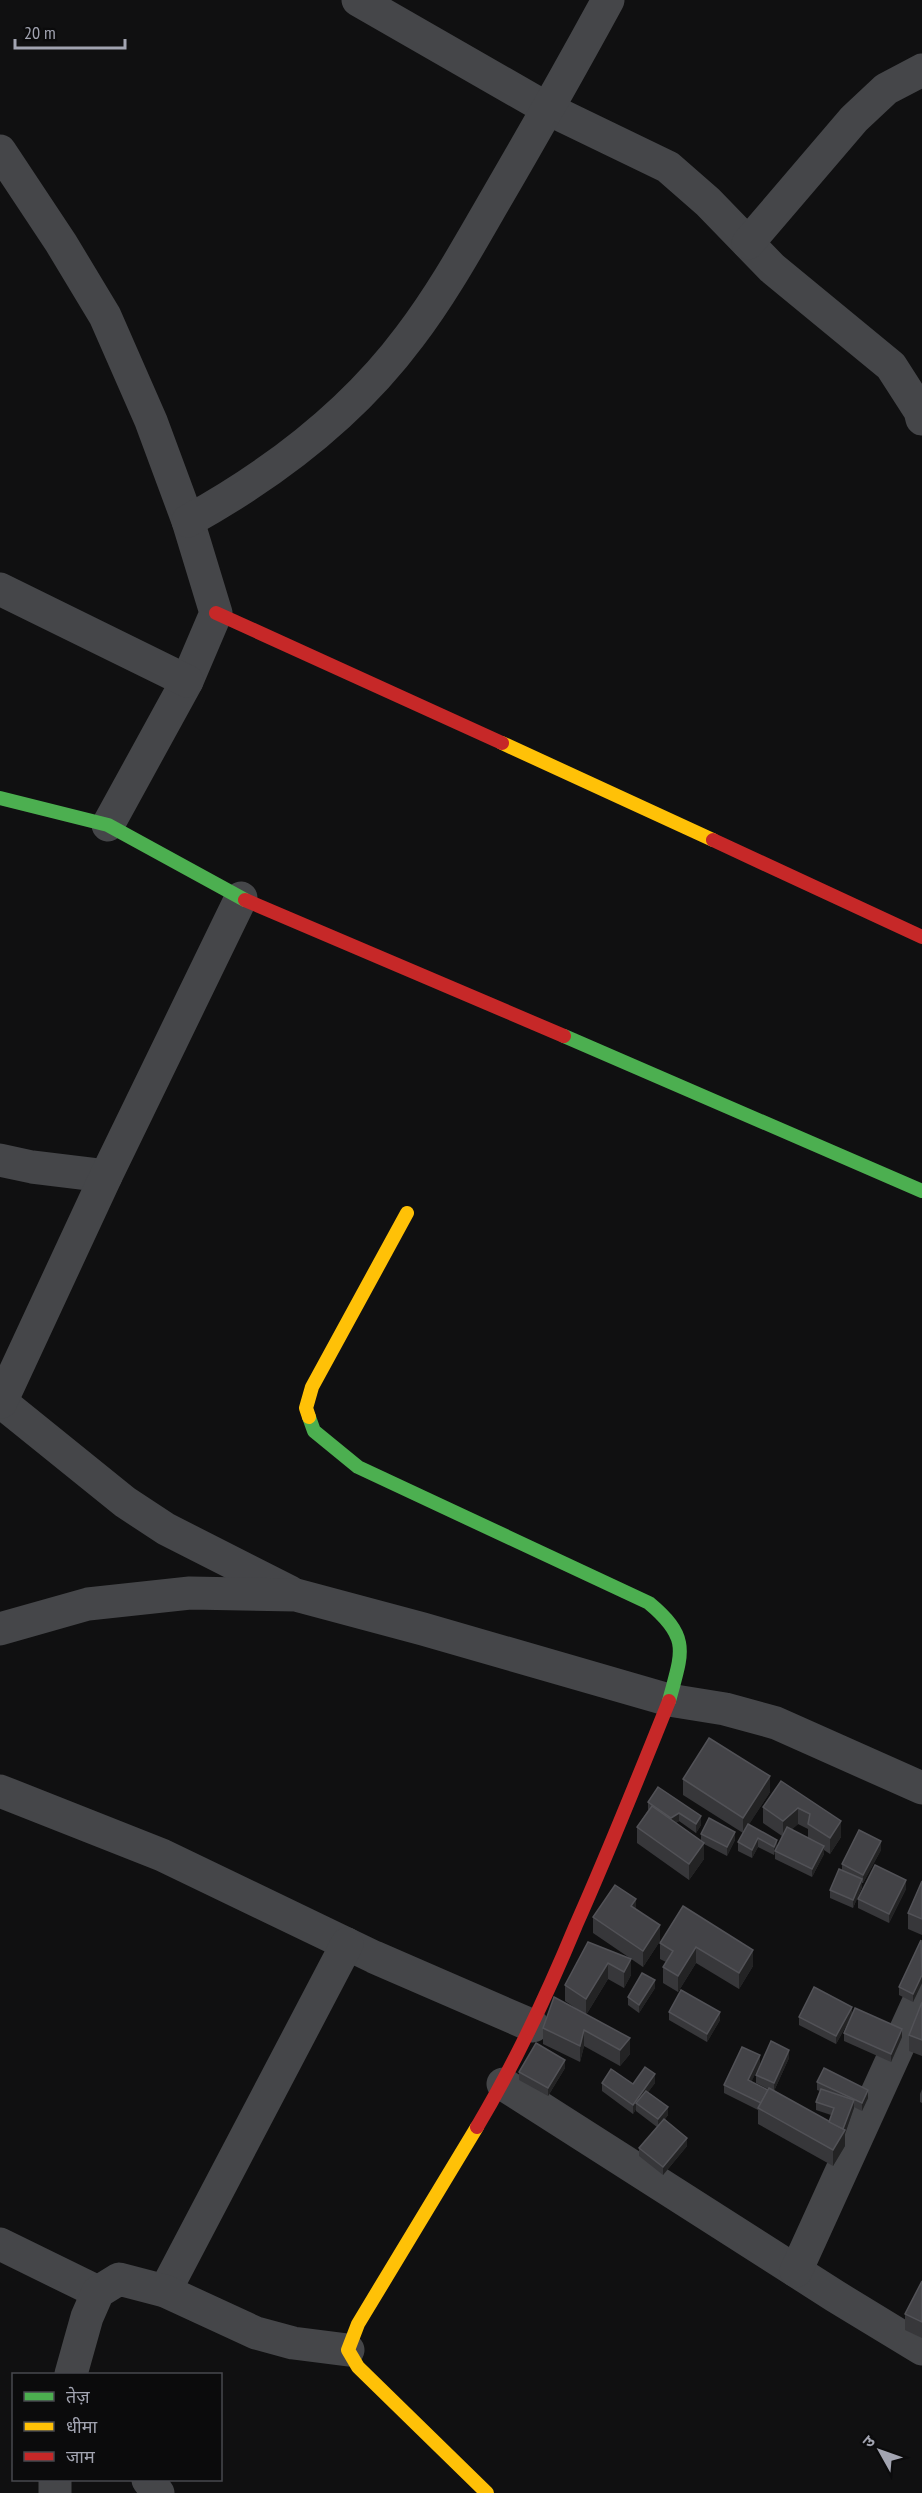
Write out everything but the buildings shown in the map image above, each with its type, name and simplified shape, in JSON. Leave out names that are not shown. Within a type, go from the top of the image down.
[{"type":"street","points":[[358,0],[548,109],[668,167],[708,202],[747,243],[808,299],[891,366],[920,411],[922,419]]},
{"type":"street","points":[[188,521],[237,494],[311,440],[347,407],[409,338],[446,284],[548,109],[608,0]]},
{"type":"street","points":[[747,243],[854,119],[886,89],[922,70]]},
{"type":"street","points":[[0,151],[61,243],[105,316],[151,421],[188,521],[216,613],[187,681],[108,825]]},
{"type":"street","points":[[0,588],[187,681]]},
{"type":"street","points":[[216,613],[482,733],[922,937]]},
{"type":"street","points":[[0,798],[108,825],[241,898],[922,1191]]},
{"type":"street","points":[[241,898],[106,1176],[1,1402],[125,1502],[166,1529],[296,1595],[669,1700],[726,1709],[776,1723],[922,1788]]},
{"type":"street","points":[[0,1160],[32,1167],[106,1176]]},
{"type":"street","points":[[348,2350],[358,2324],[503,2084],[533,2026],[619,1827],[669,1700],[680,1658],[678,1633],[668,1619],[649,1603],[358,1467],[314,1431],[306,1408],[312,1387],[408,1213]]},
{"type":"street","points":[[0,1629],[88,1604],[190,1593],[296,1595]]},
{"type":"street","points":[[0,1791],[162,1855],[347,1944],[533,2026]]},
{"type":"street","points":[[165,2291],[347,1944]]},
{"type":"street","points":[[796,2271],[922,1994]]},
{"type":"street","points":[[503,2084],[922,2349]]},
{"type":"street","points":[[0,2244],[98,2292]]},
{"type":"street","points":[[71,2373],[87,2317],[98,2292],[119,2279],[165,2291],[256,2333],[293,2343],[348,2350]]},
{"type":"street","points":[[348,2350],[358,2367],[487,2493]]},
{"type":"street","points":[[149,2481],[158,2493]]},
{"type":"traffic: fast","points":[[0,798],[108,825],[245,900]]},
{"type":"traffic: fast","points":[[564,1036],[922,1191]]},
{"type":"traffic: fast","points":[[309,1417],[314,1431],[358,1467],[649,1603],[672,1626],[680,1647],[669,1701]]},
{"type":"traffic: slow","points":[[502,743],[713,840]]},
{"type":"traffic: slow","points":[[309,1417],[306,1408],[312,1387],[407,1213]]},
{"type":"traffic: slow","points":[[477,2127],[358,2324],[348,2350],[358,2367],[487,2493]]},
{"type":"traffic: jam","points":[[216,613],[502,743]]},
{"type":"traffic: jam","points":[[713,840],[922,937]]},
{"type":"traffic: jam","points":[[245,900],[564,1036]]},
{"type":"traffic: jam","points":[[477,2127],[518,2053],[554,1977],[669,1701]]}]
